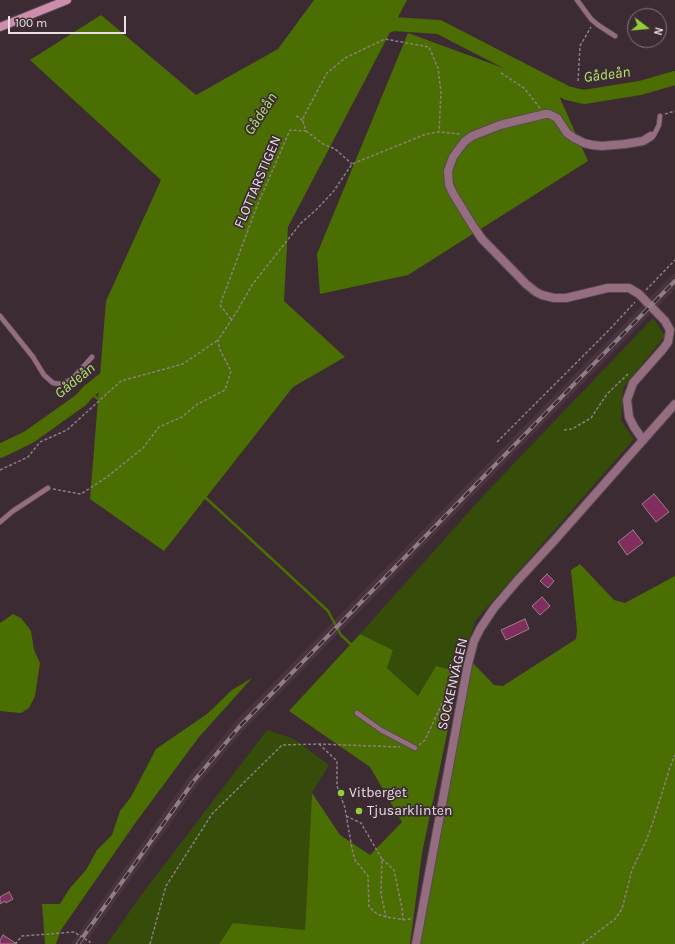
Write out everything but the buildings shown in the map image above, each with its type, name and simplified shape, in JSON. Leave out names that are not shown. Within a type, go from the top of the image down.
[{"type":"street","points":[[0,27],[67,0]]},
{"type":"street","points":[[643,440],[634,428],[627,410],[627,400],[630,389],[637,377],[668,342],[670,334],[665,321],[641,295],[629,288],[617,287],[574,297],[554,298],[536,292],[526,284],[482,239],[462,210],[449,185],[448,171],[453,157],[464,142],[472,136],[500,125],[545,114],[553,115],[574,138],[592,145],[602,146],[625,144],[643,140],[651,136]]},
{"type":"street","name":"SOCKENVÄGEN","points":[[416,944],[468,664],[474,641],[494,608],[675,404]]},
{"type":"lane","points":[[577,0],[585,13],[594,22],[615,36]]},
{"type":"lane","points":[[651,136],[654,135],[659,125],[660,116]]},
{"type":"lane","points":[[0,316],[33,358],[44,375],[53,383],[60,384],[67,382],[74,377],[92,357]]},
{"type":"lane","points":[[0,522],[13,511],[48,488]]},
{"type":"lane","points":[[357,714],[415,748]]},
{"type":"path","points":[[578,81],[580,46],[594,22]]},
{"type":"path","points":[[352,164],[336,149],[323,144],[306,131],[303,121],[304,116],[327,73],[345,58],[385,39],[429,47],[438,68],[441,92],[439,132]]},
{"type":"path","points":[[501,73],[524,88],[545,114]]},
{"type":"path","points":[[660,116],[675,112]]},
{"type":"path","points":[[296,116],[303,121]]},
{"type":"path","name":"FLOTTARSTIGEN","points":[[232,320],[220,306],[257,206],[290,130],[306,131]]},
{"type":"path","points":[[0,470],[28,457],[40,442],[67,430],[121,381],[183,364],[218,340],[232,320],[252,285],[301,223],[333,192],[352,164],[426,134],[450,132],[472,136]]},
{"type":"path","points":[[497,442],[609,330],[675,260]]},
{"type":"path","points":[[48,488],[81,494],[106,477],[143,448],[159,427],[182,417],[196,405],[225,390],[231,371],[220,350],[218,340]]},
{"type":"path","points":[[564,430],[572,429],[591,418],[606,394],[628,374],[637,377]]},
{"type":"path","points":[[150,944],[166,886],[212,814],[282,745],[319,744],[415,748],[425,740],[458,669],[468,664]]},
{"type":"path","points":[[319,744],[337,761],[337,786],[346,816],[355,860],[368,876],[369,907],[377,914],[386,917],[403,920],[410,919],[418,928]]},
{"type":"path","points":[[582,944],[615,919],[622,909],[632,870],[654,822],[675,755]]},
{"type":"path","points":[[346,816],[361,824],[382,859],[394,870],[403,920]]},
{"type":"path","points":[[382,859],[381,894],[386,917]]},
{"type":"path","points":[[16,944],[22,936],[74,932],[90,942],[89,944]]},
{"type":"shaded area","points":[[675,272],[675,289],[244,730],[197,786],[85,944],[71,944],[188,778],[235,722]]},
{"type":"green space","points":[[314,0],[407,0],[288,227],[284,301],[345,357],[293,387],[164,551],[90,499],[106,301],[161,180],[30,60],[101,15],[196,95],[278,49]]},
{"type":"green space","points":[[408,33],[555,87],[588,161],[408,275],[320,294],[317,254]]},
{"type":"green space","points":[[653,318],[665,336],[623,388],[621,421],[634,439],[475,621],[460,672],[436,666],[418,696],[387,668],[393,650],[360,634],[483,496]]},
{"type":"green space","points":[[580,564],[614,600],[625,603],[675,576],[675,944],[419,944],[471,661],[494,685],[503,686],[576,639],[577,630],[571,570]]},
{"type":"green space","points":[[13,614],[21,618],[31,631],[34,650],[40,663],[35,696],[29,708],[21,713],[0,711],[0,623]]},
{"type":"green space","points":[[360,634],[393,650],[387,668],[418,696],[436,666],[460,672],[422,853],[410,944],[219,944],[233,923],[305,930],[312,793],[340,835],[370,855],[402,822],[370,767],[289,711]]},
{"type":"green space","points":[[252,678],[199,737],[136,822],[61,930],[56,944],[45,944],[42,904],[60,904],[70,888],[86,870],[97,850],[112,835],[120,811],[131,797],[156,749],[207,714],[232,690]]},
{"type":"green space","points":[[267,730],[294,739],[329,765],[312,793],[305,930],[233,923],[219,944],[107,944],[142,894]]},
{"type":"waterway","name":"Gådeån","points":[[0,451],[29,437],[81,400],[89,391],[117,369],[147,370],[194,340],[215,272],[235,184],[325,47],[393,24],[439,27],[567,93],[584,97],[640,88],[675,78]]},
{"type":"waterway","points":[[89,391],[98,399]]},
{"type":"waterway","points":[[102,403],[144,442]]},
{"type":"waterway","points":[[149,447],[328,611],[341,635],[360,653],[387,686],[421,712]]},
{"type":"railway","points":[[78,944],[193,782],[240,726],[675,281]]},
{"type":"place","name":"Vitberget","points":[[341,793]]},
{"type":"place","name":"Tjusarklinten","points":[[359,811]]}]
